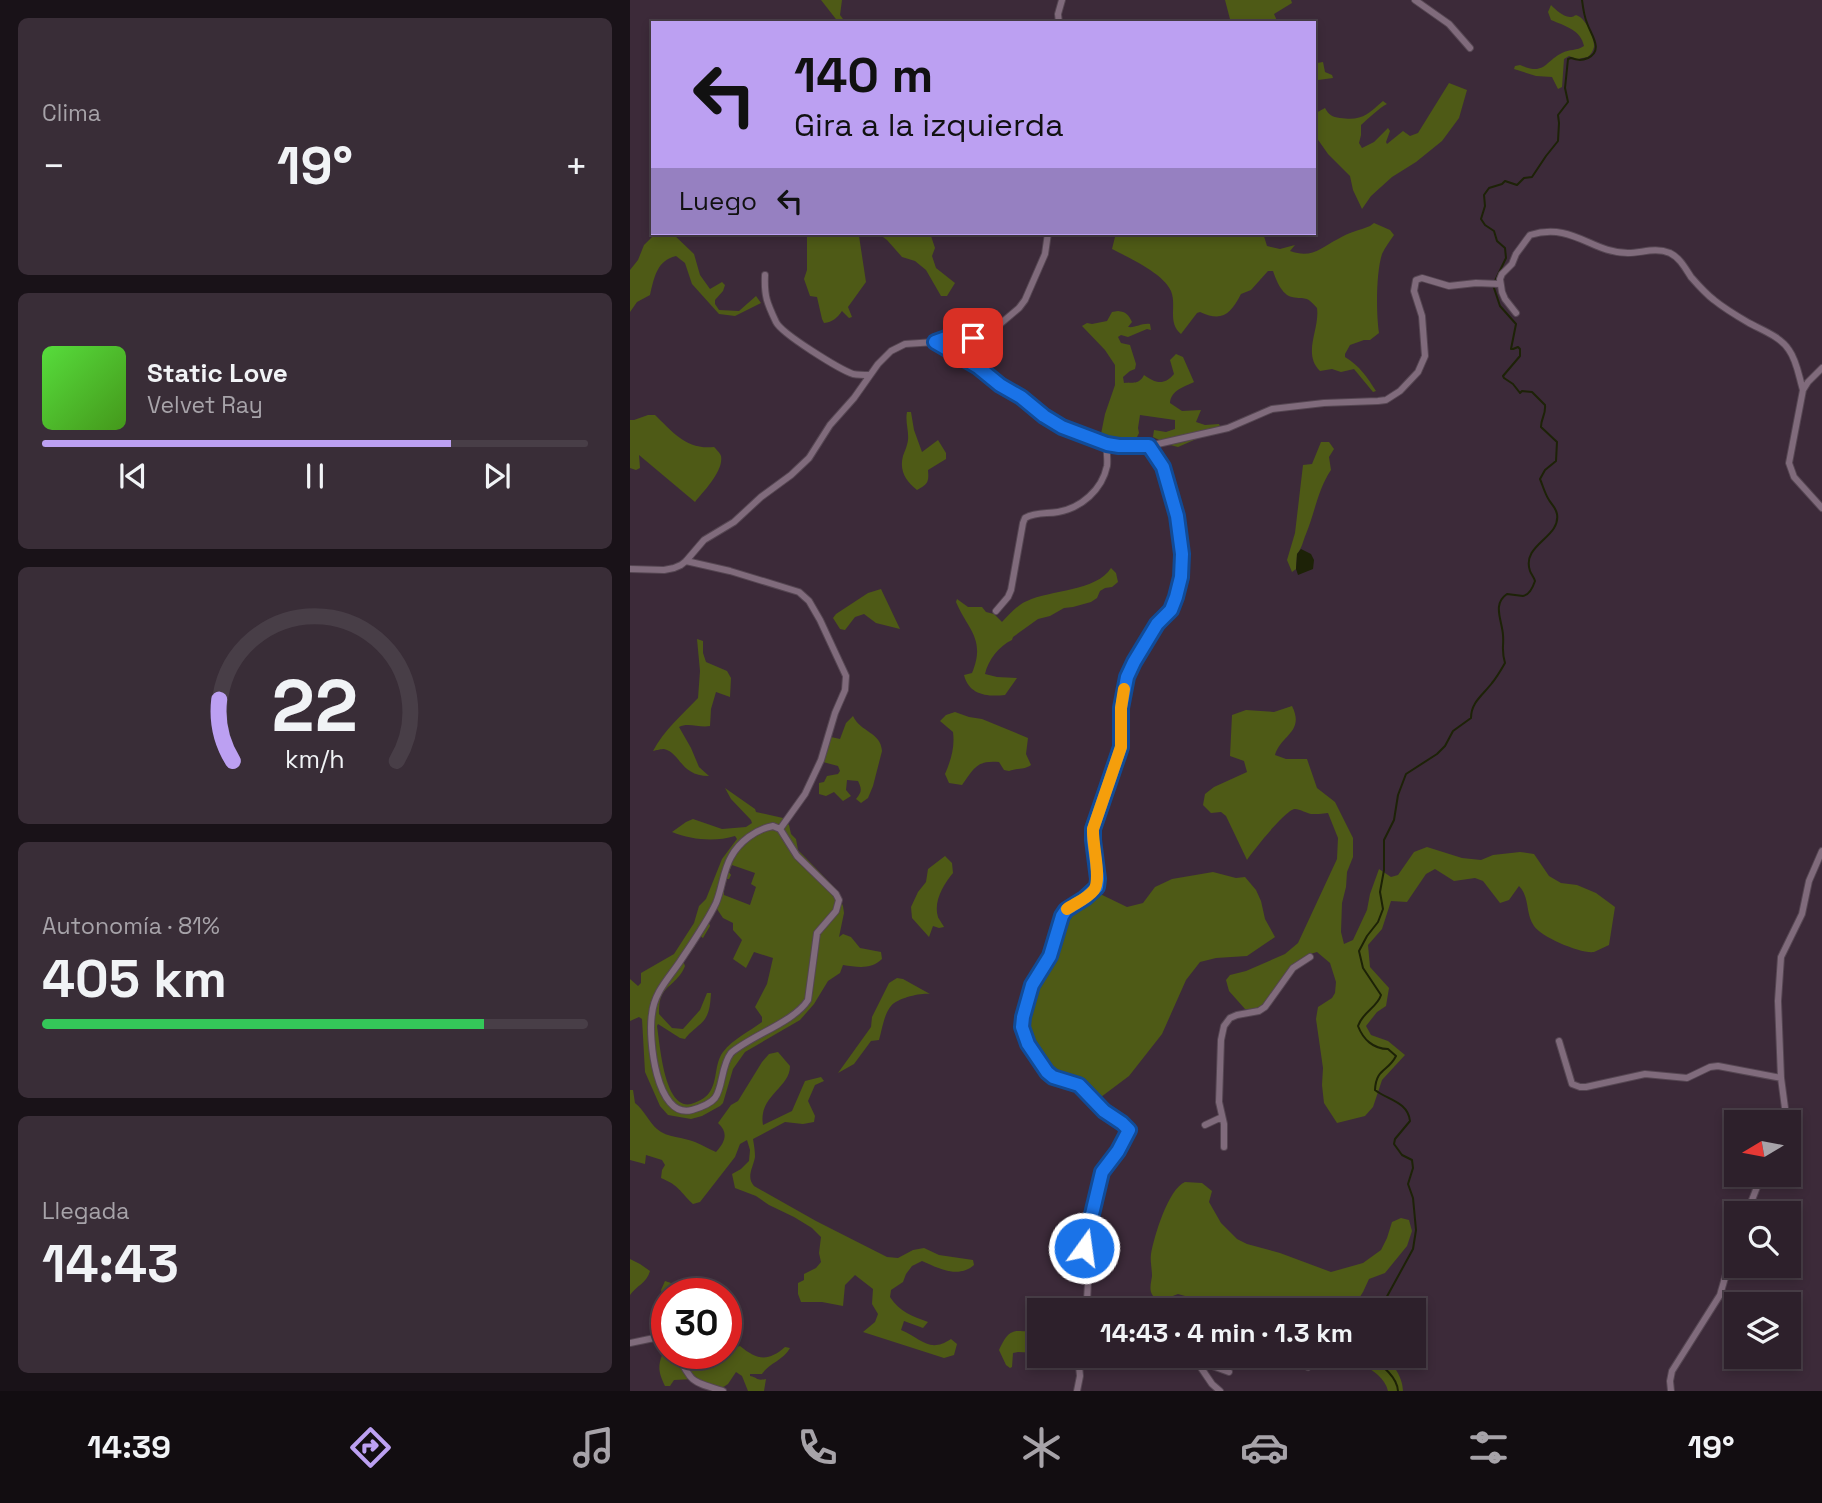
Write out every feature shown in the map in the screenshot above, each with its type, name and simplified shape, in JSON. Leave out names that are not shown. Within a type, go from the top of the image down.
[{"type":"street","points":[[1059,21],[1062,0]]},
{"type":"street","points":[[1415,0],[1449,24],[1470,48]]},
{"type":"street","points":[[1495,284],[1512,264],[1523,242],[1533,233],[1570,233],[1600,247],[1628,253],[1645,250],[1672,254],[1712,299],[1784,344],[1790,351],[1802,390],[1790,463],[1794,477],[1822,508]]},
{"type":"street","points":[[630,569],[668,570],[686,561],[704,540],[734,522],[801,466],[870,375],[885,357],[899,346],[986,335],[1025,300],[1045,254],[1048,235]]},
{"type":"street","points":[[765,275],[765,300],[776,323],[785,332],[840,367],[854,374],[870,375]]},
{"type":"street","points":[[935,342],[978,367],[1062,427],[1107,444],[1149,446],[1228,428],[1272,409],[1386,400],[1408,384],[1419,372],[1424,361],[1422,316],[1414,291],[1416,280],[1422,278],[1457,286],[1495,284]]},
{"type":"street","points":[[1495,284],[1517,313]]},
{"type":"street","points":[[1802,390],[1822,368]]},
{"type":"street","points":[[996,611],[1011,590],[1026,518],[1036,514],[1061,512],[1085,501],[1099,484],[1106,468],[1107,444]]},
{"type":"street","points":[[1087,1298],[1088,1283],[1083,1252],[1085,1237],[1102,1172],[1118,1151],[1129,1130],[1104,1111],[1079,1085],[1053,1077],[1047,1072],[1028,1044],[1022,1027],[1032,985],[1050,956],[1062,916],[1097,887],[1093,829],[1121,747],[1121,708],[1127,677],[1157,624],[1171,610],[1181,577],[1182,554],[1177,516],[1163,467],[1149,446]]},
{"type":"street","points":[[686,561],[799,592],[809,601],[820,620],[846,676],[845,690],[821,760],[805,794],[780,829]]},
{"type":"street","points":[[773,826],[780,829],[797,856],[839,900],[836,911],[817,933],[808,999],[795,1013],[731,1053],[726,1060],[716,1097],[688,1111],[679,1111],[672,1107],[655,1070],[650,1027],[657,993],[716,903],[731,857],[742,843],[755,833],[773,826]]},
{"type":"street","points":[[1785,1110],[1778,1001],[1781,957],[1802,914],[1809,881],[1822,851]]},
{"type":"street","points":[[1224,1147],[1225,1132],[1219,1102],[1224,1026],[1230,1018],[1265,1007],[1293,968],[1310,957]]},
{"type":"street","points":[[1559,1041],[1572,1084],[1580,1087],[1645,1073],[1687,1078],[1718,1066],[1781,1078]]},
{"type":"street","points":[[1205,1125],[1222,1117]]},
{"type":"street","points":[[1671,1391],[1672,1371],[1720,1295],[1725,1278]]},
{"type":"street","points":[[630,1343],[651,1339]]},
{"type":"street","points":[[1077,1391],[1079,1368]]},
{"type":"street","points":[[1201,1368],[1220,1391]]},
{"type":"street","points":[[1219,1368],[1229,1372]]},
{"type":"street","points":[[685,1369],[692,1380],[723,1391]]},
{"type":"green space","points":[[821,0],[842,0],[840,15],[844,21],[837,21]]},
{"type":"green space","points":[[1225,0],[1291,0],[1292,3],[1274,14],[1277,21],[1230,21]]},
{"type":"green space","points":[[1551,5],[1564,15],[1577,15],[1583,19],[1594,44],[1588,57],[1577,59],[1569,56],[1564,59],[1562,87],[1558,89],[1552,77],[1536,76],[1514,69],[1520,65],[1540,68],[1562,53],[1584,46],[1576,32],[1551,20],[1548,12]]},
{"type":"green space","points":[[1316,62],[1323,62],[1325,72],[1333,78],[1318,80],[1316,85]]},
{"type":"green space","points":[[1449,83],[1467,90],[1459,118],[1442,141],[1392,177],[1371,196],[1362,209],[1350,176],[1328,154],[1316,137],[1316,113],[1325,108],[1335,117],[1359,118],[1383,101],[1387,104],[1361,125],[1359,143],[1362,148],[1374,142],[1388,128],[1390,131],[1387,144],[1403,131],[1410,136],[1418,133]]},
{"type":"green space","points":[[1374,223],[1390,230],[1394,235],[1383,251],[1380,262],[1377,293],[1379,333],[1370,340],[1350,345],[1345,357],[1366,376],[1376,391],[1373,392],[1354,369],[1341,372],[1332,369],[1320,371],[1312,357],[1317,308],[1308,300],[1285,293],[1273,271],[1268,271],[1251,290],[1241,294],[1225,315],[1197,313],[1181,334],[1174,324],[1173,297],[1167,284],[1145,267],[1112,249],[1116,235],[1264,235],[1267,246],[1280,249],[1295,245],[1290,251],[1304,254]]},
{"type":"green space","points":[[654,235],[674,235],[694,254],[700,275],[710,289],[722,282],[725,285],[715,300],[719,310],[739,311],[756,296],[761,303],[735,316],[719,314],[692,284],[685,263],[676,256],[664,261],[655,276],[650,295],[637,302],[630,312],[630,270],[644,245]]},
{"type":"green space","points":[[807,235],[869,235],[859,236],[866,282],[848,307],[852,317],[849,318],[842,311],[830,322],[824,323],[817,297],[810,296],[804,279],[807,270]]},
{"type":"green space","points":[[880,235],[931,235],[935,248],[932,256],[936,268],[955,283],[947,296],[941,296],[926,270],[915,261],[902,257]]},
{"type":"green space","points":[[1118,311],[1129,317],[1132,322],[1128,327],[1150,324],[1151,330],[1118,337],[1121,343],[1130,345],[1136,364],[1135,369],[1123,377],[1124,383],[1138,382],[1144,375],[1163,382],[1174,374],[1170,360],[1176,354],[1183,357],[1194,382],[1175,392],[1170,403],[1182,411],[1201,410],[1196,422],[1205,425],[1219,424],[1222,431],[1178,447],[1153,437],[1154,430],[1166,432],[1175,429],[1175,420],[1140,415],[1139,433],[1135,441],[1113,439],[1101,434],[1115,385],[1115,365],[1082,326],[1107,321],[1112,312]]},
{"type":"green space","points":[[907,412],[911,412],[922,452],[938,440],[946,453],[946,459],[928,470],[927,482],[917,490],[907,479],[902,466],[908,440]]},
{"type":"green space","points":[[655,415],[688,443],[714,447],[720,455],[721,462],[716,475],[695,502],[639,455],[640,468],[630,468],[630,420]]},
{"type":"green space","points":[[1321,442],[1329,442],[1334,449],[1329,457],[1331,470],[1297,554],[1296,569],[1292,572],[1287,560],[1295,533],[1303,465],[1312,464]]},
{"type":"green space","points":[[1111,568],[1116,573],[1118,582],[1112,587],[1100,591],[1097,598],[1091,602],[1064,608],[1038,619],[995,654],[985,674],[1017,678],[1005,695],[985,695],[970,687],[964,675],[972,673],[976,661],[976,643],[956,602],[957,599],[968,607],[982,607],[1002,622],[1023,603],[1084,586],[1104,576]]},
{"type":"green space","points":[[881,589],[900,629],[876,623],[864,614],[855,617],[845,630],[840,629],[833,618],[836,614],[868,593]]},
{"type":"green space","points":[[697,639],[703,641],[706,662],[727,671],[731,678],[730,697],[716,692],[710,726],[679,727],[699,767],[709,776],[686,769],[670,751],[653,751],[668,729],[698,698],[700,671]]},
{"type":"green space","points":[[1292,706],[1296,722],[1294,728],[1275,755],[1286,759],[1307,759],[1317,788],[1335,802],[1353,838],[1353,857],[1347,872],[1342,903],[1341,932],[1344,944],[1353,940],[1367,910],[1379,869],[1391,877],[1398,875],[1414,852],[1427,847],[1462,858],[1481,860],[1493,855],[1520,852],[1534,854],[1549,876],[1561,883],[1577,885],[1596,893],[1615,907],[1609,945],[1588,952],[1562,944],[1538,930],[1531,921],[1525,895],[1519,886],[1509,900],[1500,903],[1483,881],[1475,878],[1454,881],[1435,869],[1426,874],[1407,902],[1391,901],[1382,929],[1368,945],[1370,967],[1389,988],[1386,1006],[1377,1012],[1366,1026],[1371,1035],[1388,1041],[1405,1055],[1382,1080],[1373,1107],[1365,1116],[1337,1123],[1324,1103],[1323,1068],[1316,1019],[1318,1007],[1335,993],[1336,982],[1330,963],[1317,952],[1307,956],[1272,998],[1256,1009],[1245,1009],[1229,991],[1226,980],[1230,975],[1285,954],[1298,943],[1337,859],[1338,838],[1328,813],[1311,814],[1295,809],[1291,811],[1270,831],[1247,860],[1226,816],[1221,812],[1211,813],[1203,805],[1205,794],[1214,787],[1247,772],[1244,761],[1230,756],[1232,715],[1246,710],[1274,712]]},
{"type":"green space","points":[[955,712],[982,719],[1028,738],[1026,754],[1031,765],[1009,771],[1004,770],[999,762],[986,762],[973,770],[962,785],[949,783],[945,774],[952,753],[953,732],[940,721]]},
{"type":"green space","points":[[853,716],[860,726],[878,740],[882,751],[873,786],[868,798],[861,803],[856,799],[861,790],[858,781],[847,780],[846,790],[851,796],[843,801],[834,792],[826,796],[819,794],[819,783],[824,782],[827,776],[840,771],[838,766],[823,762],[831,737],[840,739],[846,723]]},
{"type":"green space","points":[[725,788],[756,812],[783,818],[796,839],[798,850],[836,889],[844,913],[839,937],[843,934],[851,937],[860,948],[881,952],[882,959],[869,966],[843,965],[840,973],[828,981],[800,1020],[745,1052],[733,1069],[723,1103],[702,1116],[691,1119],[668,1115],[660,1106],[645,1072],[642,1019],[639,1017],[630,1021],[630,979],[638,986],[641,983],[641,973],[674,954],[694,923],[699,906],[706,899],[722,859],[737,839],[735,836],[704,839],[672,832],[693,819],[722,829],[746,827],[752,823]],"holes":[[[732,865],[755,873],[751,884],[756,887],[750,905],[724,895]],[[717,909],[723,918],[733,923],[733,930],[742,940],[733,959],[746,968],[754,952],[773,958],[767,984],[755,1007],[762,1017],[762,1022],[723,1052],[708,1095],[691,1104],[682,1103],[669,1087],[657,1026],[658,1024],[685,1039],[705,1019],[710,1007],[711,993],[707,993],[700,1010],[683,1029],[672,1028],[659,1014],[660,1002],[664,991],[685,966],[683,961],[695,946],[693,943],[696,933],[703,938],[710,926],[713,910]]]},
{"type":"green space","points":[[945,856],[952,863],[953,873],[943,888],[937,905],[938,917],[944,927],[933,926],[929,937],[912,918],[911,907],[926,882],[928,869]]},
{"type":"green space","points":[[1213,872],[1236,878],[1245,877],[1256,890],[1265,919],[1275,937],[1247,956],[1200,962],[1186,980],[1162,1034],[1129,1076],[1097,1100],[1068,1079],[1049,1070],[1035,1047],[1028,1041],[1027,1010],[1033,987],[1053,955],[1066,914],[1096,892],[1127,907],[1143,903],[1155,887],[1172,879]]},
{"type":"green space","points":[[897,978],[930,994],[909,997],[894,1003],[887,1013],[879,1040],[871,1041],[854,1064],[838,1073],[871,1027],[872,1017],[889,983]]},
{"type":"green space","points":[[778,1052],[790,1066],[789,1074],[769,1099],[763,1115],[763,1125],[792,1111],[805,1081],[821,1077],[824,1081],[815,1085],[808,1101],[815,1116],[814,1122],[785,1122],[753,1139],[755,1157],[750,1176],[752,1183],[816,1221],[887,1257],[898,1258],[924,1248],[939,1255],[973,1260],[974,1265],[968,1269],[955,1272],[922,1261],[912,1266],[903,1282],[891,1290],[890,1297],[902,1310],[928,1322],[923,1328],[904,1321],[901,1330],[931,1345],[951,1339],[957,1344],[954,1355],[944,1358],[863,1332],[875,1322],[878,1314],[872,1304],[873,1289],[855,1275],[845,1285],[843,1306],[801,1302],[798,1283],[804,1280],[804,1274],[821,1262],[821,1237],[794,1217],[735,1188],[732,1174],[749,1161],[747,1140],[740,1144],[735,1157],[700,1202],[693,1204],[676,1186],[661,1178],[665,1165],[662,1160],[646,1155],[645,1164],[630,1160],[630,1090],[633,1090],[635,1103],[661,1132],[691,1140],[716,1152],[724,1137],[724,1130],[718,1123],[731,1105],[738,1101],[762,1062],[769,1054]]},
{"type":"green space","points":[[1185,1182],[1202,1183],[1212,1191],[1209,1202],[1221,1223],[1237,1239],[1331,1272],[1363,1263],[1381,1250],[1392,1222],[1401,1218],[1409,1220],[1412,1231],[1407,1246],[1385,1273],[1369,1279],[1359,1298],[1188,1298],[1178,1294],[1168,1298],[1157,1298],[1152,1295],[1150,1289],[1151,1254],[1168,1203],[1179,1186]]},
{"type":"green space","points":[[630,1259],[650,1271],[630,1295]]},
{"type":"green space","points":[[1026,1331],[1027,1352],[1013,1353],[1010,1368],[999,1350],[1011,1333]]},
{"type":"green space","points":[[742,1347],[762,1357],[773,1355],[785,1347],[790,1348],[762,1374],[750,1374],[766,1379],[764,1391],[748,1391],[742,1376],[736,1372],[722,1388],[694,1379],[674,1380],[670,1386],[665,1386],[659,1369],[742,1369]]},
{"type":"green space","points":[[1367,1368],[1394,1368],[1403,1391],[1388,1391],[1374,1372]]},
{"type":"shaded area","points":[[1301,549],[1311,554],[1314,560],[1313,569],[1298,575],[1297,554]]},
{"type":"waterway","points":[[1386,1298],[1413,1249],[1416,1230],[1413,1198],[1408,1184],[1413,1168],[1412,1160],[1402,1155],[1394,1144],[1410,1121],[1401,1105],[1375,1090],[1380,1074],[1396,1056],[1388,1049],[1369,1042],[1358,1026],[1381,995],[1363,968],[1359,951],[1378,922],[1383,909],[1380,892],[1384,870],[1384,840],[1394,820],[1398,795],[1406,774],[1437,754],[1453,731],[1471,718],[1475,703],[1505,663],[1500,603],[1507,594],[1523,596],[1531,590],[1535,581],[1530,571],[1531,554],[1557,522],[1556,512],[1540,479],[1545,470],[1556,461],[1557,442],[1541,427],[1545,405],[1532,392],[1520,393],[1503,376],[1520,356],[1520,349],[1511,349],[1516,324],[1500,306],[1493,285],[1506,258],[1505,248],[1497,241],[1494,231],[1481,219],[1485,206],[1484,195],[1489,188],[1505,181],[1517,185],[1524,178],[1532,177],[1558,141],[1558,115],[1568,102],[1565,88],[1568,59],[1586,59],[1593,55],[1596,47],[1585,18],[1582,0]]},
{"type":"waterway","points":[[1384,1368],[1392,1376],[1398,1391]]},
{"type":"slow traffic","points":[[1067,909],[1097,887],[1093,829],[1121,747],[1124,689]]},
{"type":"route","points":[[973,338],[953,337],[935,342],[978,367],[1062,427],[1107,444],[1149,446],[1163,467],[1180,535],[1182,567],[1174,604],[1157,624],[1134,662],[1124,688],[1121,747],[1093,829],[1097,887],[1062,916],[1050,956],[1034,979],[1023,1017],[1024,1037],[1047,1072],[1053,1077],[1079,1085],[1104,1111],[1129,1130],[1118,1151],[1102,1172],[1084,1248]]}]
